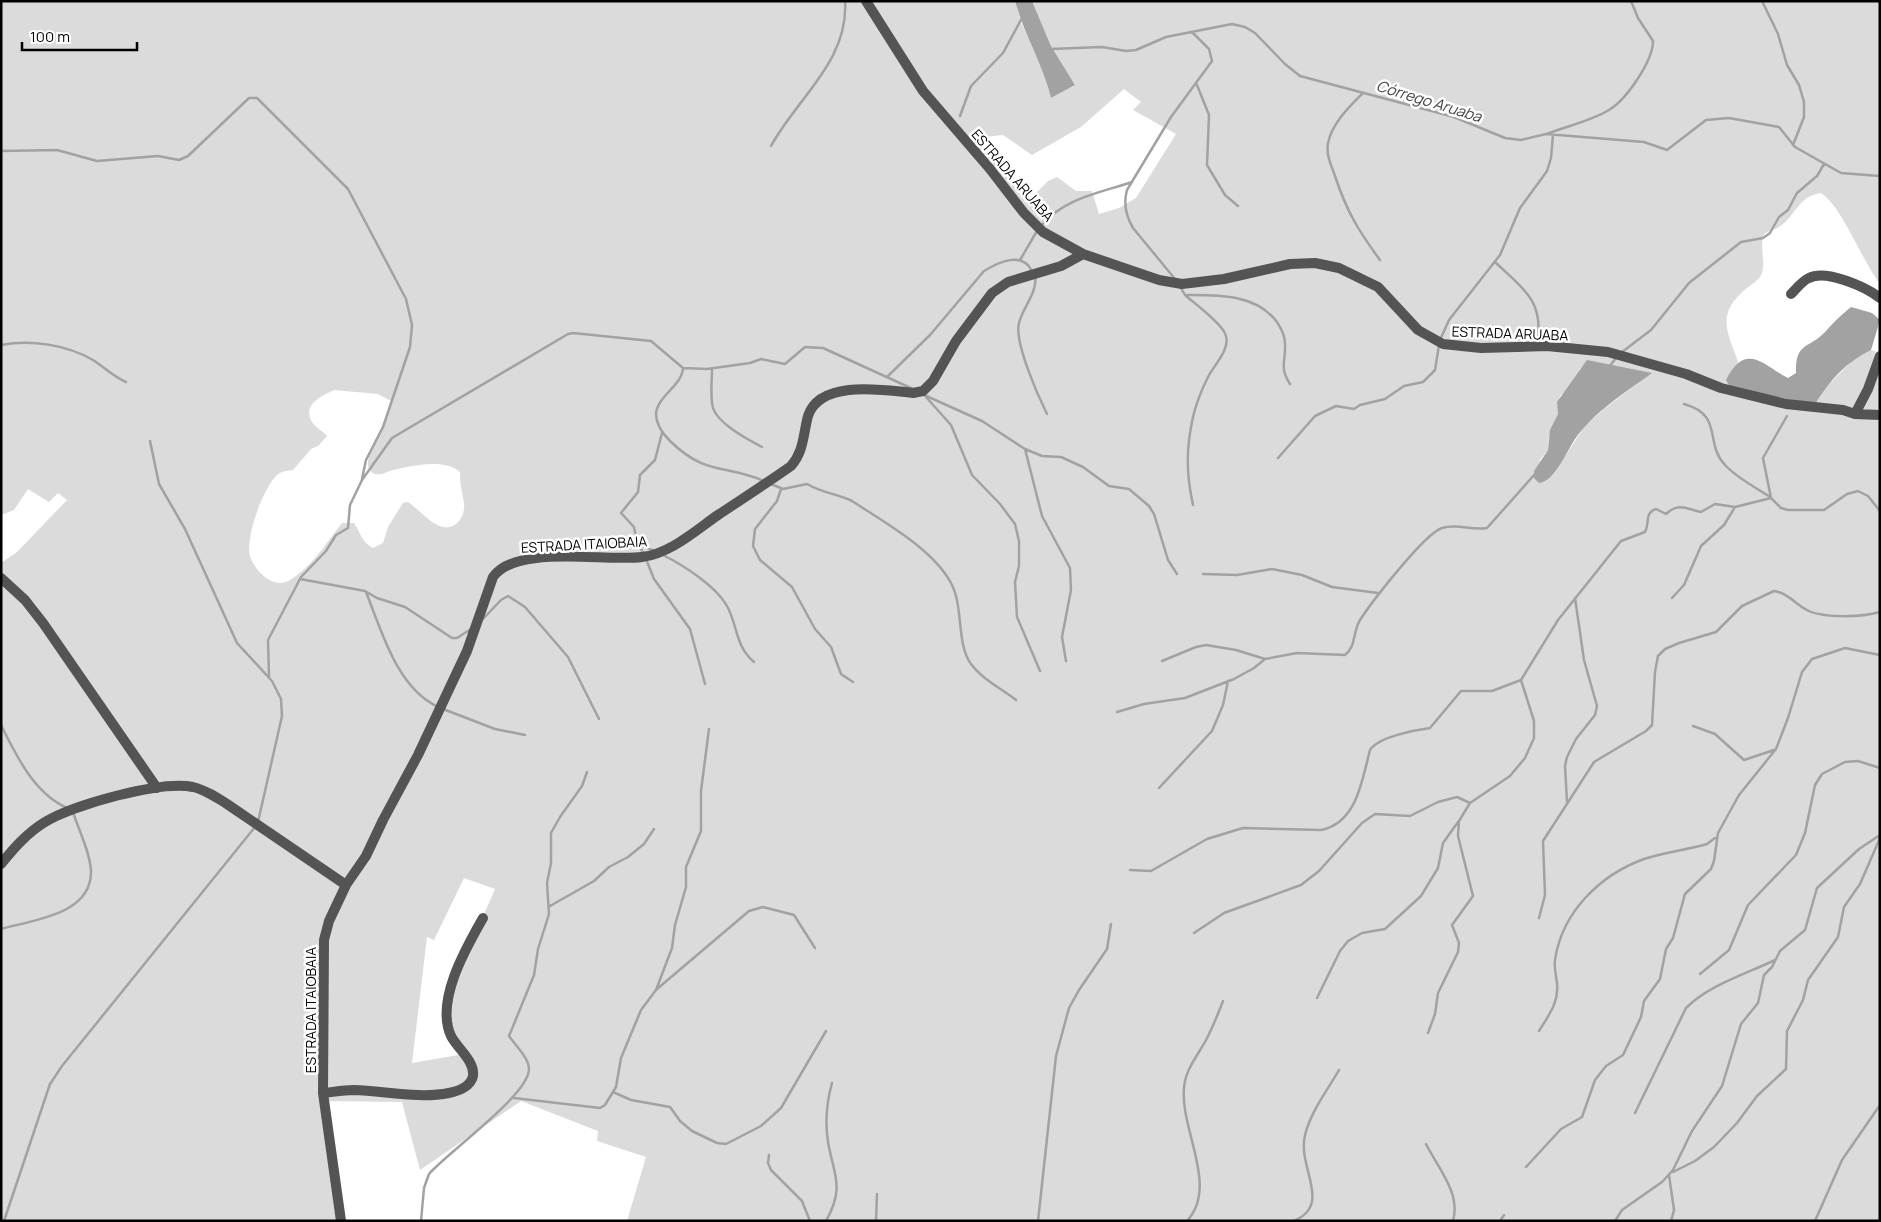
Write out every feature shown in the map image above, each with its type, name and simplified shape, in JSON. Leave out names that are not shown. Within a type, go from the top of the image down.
[{"type":"street","name":"ESTRADA ARUABA","points":[[866,1],[923,91],[941,115],[979,155],[1024,213],[1043,232],[1083,254],[1159,280],[1182,284],[1224,279],[1290,264],[1315,263],[1339,268],[1378,287],[1418,330],[1443,344],[1481,348],[1547,346],[1608,352],[1686,374],[1721,388],[1786,404],[1843,410],[1855,414],[1880,415]]},
{"type":"street","name":"ESTRADA ITAIOBAIA","points":[[341,1221],[323,1093],[324,940],[329,921],[346,885],[366,856],[418,755],[466,651],[493,577],[499,569],[518,561],[561,557],[643,557],[671,546],[791,466],[801,451],[809,414],[823,397],[847,390],[913,393],[923,391],[933,381],[956,340],[992,293],[1008,282],[1061,266],[1083,254]]},
{"type":"street","points":[[1791,294],[1809,278],[1821,275],[1850,283],[1880,298]]},
{"type":"street","points":[[1855,414],[1868,389],[1880,356]]},
{"type":"street","points":[[1,578],[25,600],[43,622],[156,788]]},
{"type":"street","points":[[1,864],[24,837],[45,822],[66,811],[156,788],[191,787],[210,793],[346,885]]},
{"type":"street","points":[[323,1093],[353,1090],[411,1094],[448,1093],[463,1088],[469,1083],[473,1075],[472,1067],[448,1029],[448,1006],[462,954],[483,918]]},
{"type":"shaded area","points":[[1,1],[1015,1],[1021,22],[1046,77],[1051,98],[1075,85],[1051,46],[1032,1],[1880,1],[1880,284],[1837,210],[1821,193],[1803,201],[1782,225],[1764,234],[1761,275],[1737,297],[1727,315],[1726,323],[1739,364],[1733,369],[1826,387],[1856,357],[1871,350],[1880,353],[1880,1221],[627,1221],[646,1157],[597,1141],[598,1131],[521,1101],[420,1170],[402,1102],[326,1101],[343,1221],[1,1221],[1,563],[17,552],[67,500],[58,493],[49,502],[28,489],[14,510],[1,515]],"holes":[[[1124,89],[1141,102],[1133,110],[1176,134],[1136,198],[1119,208],[1099,214],[1092,191],[1076,191],[1057,177],[1048,181],[1032,197],[1022,196],[984,137],[1003,135],[1032,155],[1081,127]],[[1581,368],[1651,373],[1584,427],[1562,461],[1539,461],[1548,450],[1549,436],[1558,414],[1560,396],[1569,388]],[[334,390],[378,394],[391,401],[390,409],[370,451],[369,469],[375,474],[382,474],[401,468],[428,464],[446,465],[453,468],[460,472],[464,505],[462,517],[453,526],[439,526],[408,502],[403,503],[388,527],[383,543],[373,548],[364,540],[354,523],[342,523],[319,554],[298,575],[290,580],[278,583],[266,578],[252,562],[249,548],[250,538],[256,514],[271,482],[282,472],[293,470],[311,449],[318,446],[327,436],[315,426],[310,416],[311,406],[319,398]],[[464,878],[495,889],[447,988],[448,1029],[464,1054],[412,1063],[427,937],[434,940]]]},
{"type":"shaded area","points":[[1015,1],[1032,1],[1051,46],[1075,85],[1051,98],[1048,85],[1023,26]]},
{"type":"shaded area","points":[[1851,307],[1872,313],[1880,320],[1871,350],[1839,372],[1815,404],[1802,405],[1730,387],[1726,380],[1733,368],[1741,361],[1748,359],[1764,363],[1788,378],[1796,373],[1798,356],[1804,347],[1825,332]]},
{"type":"shaded area","points":[[1587,360],[1652,373],[1611,403],[1592,420],[1575,439],[1555,472],[1545,481],[1539,483],[1534,478],[1534,471],[1548,450],[1550,430],[1558,414],[1557,402]]},
{"type":"waterway","points":[[771,146],[830,61],[839,42],[844,22],[845,1]]},
{"type":"waterway","points":[[1547,134],[1609,110],[1623,98],[1644,69],[1649,59],[1653,41],[1638,18],[1631,1]]},
{"type":"waterway","points":[[1762,1],[1778,34],[1787,65],[1799,85],[1804,102],[1804,117],[1793,145]]},
{"type":"waterway","points":[[960,116],[971,86],[1003,53],[1022,18]]},
{"type":"waterway","name":"Córrego Aruaba","points":[[1051,49],[1102,47],[1126,51],[1136,50],[1166,37],[1232,24],[1245,27],[1255,33],[1285,64],[1300,76],[1454,117],[1505,138],[1521,140],[1546,134],[1644,142],[1667,150],[1706,120],[1729,118],[1779,127],[1795,147],[1841,173],[1880,176]]},
{"type":"waterway","points":[[1175,279],[1133,228],[1127,214],[1125,200],[1127,190],[1171,117],[1212,61],[1209,49],[1192,32]]},
{"type":"waterway","points":[[1197,85],[1209,115],[1207,165],[1225,195],[1238,206]]},
{"type":"waterway","points":[[1363,93],[1342,115],[1333,129],[1328,143],[1328,152],[1339,189],[1349,210],[1359,230],[1380,260]]},
{"type":"waterway","points":[[1,151],[57,150],[97,161],[158,156],[179,160],[188,156],[249,98],[257,98],[348,189],[406,299],[412,325],[410,347],[383,427],[366,460],[362,479]]},
{"type":"waterway","points":[[1440,340],[1449,320],[1500,255],[1520,208],[1547,171],[1551,158],[1553,135]]},
{"type":"waterway","points":[[1622,352],[1651,330],[1689,283],[1741,242],[1763,238],[1770,233],[1779,217],[1788,210],[1797,193],[1817,176],[1824,164]]},
{"type":"waterway","points":[[1040,227],[1049,217],[1071,203],[1095,193],[1132,182]]},
{"type":"waterway","points":[[1020,260],[1037,231]]},
{"type":"waterway","points":[[888,376],[930,335],[984,271],[996,264],[1010,260],[1022,261],[1032,271]]},
{"type":"waterway","points":[[1495,262],[1528,294],[1537,313],[1539,325],[1538,338]]},
{"type":"waterway","points":[[1035,276],[1034,288],[1021,317],[1018,332],[1023,355],[1047,414]]},
{"type":"waterway","points":[[1181,288],[1185,295],[1220,326],[1224,331],[1227,341],[1224,352],[1204,386],[1193,417],[1188,461],[1193,505]]},
{"type":"waterway","points":[[1187,295],[1236,298],[1258,306],[1268,313],[1277,322],[1284,335],[1284,369],[1290,384]]},
{"type":"waterway","points":[[269,676],[268,640],[301,577],[326,551],[336,535],[348,528],[350,505],[362,480],[392,438],[568,334],[651,341],[683,368],[707,369],[750,363],[761,359],[785,364],[805,347],[823,348],[913,389]]},
{"type":"waterway","points":[[1,345],[36,343],[72,350],[93,360],[126,382]]},
{"type":"waterway","points":[[1278,458],[1315,416],[1336,406],[1354,409],[1360,405],[1385,399],[1404,386],[1423,382],[1435,370],[1439,345]]},
{"type":"waterway","points":[[1609,367],[1616,358]]},
{"type":"waterway","points":[[683,368],[679,380],[657,408],[656,418],[662,432],[670,441],[694,460],[705,465],[738,472],[764,481]]},
{"type":"waterway","points":[[712,369],[712,399],[716,414],[727,426],[762,447]]},
{"type":"waterway","points":[[922,394],[982,421],[1025,449],[1042,456],[1061,457],[1083,467],[1109,486],[1129,489],[1149,506],[1154,514],[1168,560],[1177,574]]},
{"type":"waterway","points":[[926,397],[951,425],[972,475],[1000,504],[1015,524],[1019,541],[1019,566],[1015,582],[1017,617],[1040,671]]},
{"type":"waterway","points":[[1684,404],[1696,409],[1709,422],[1715,448],[1725,465],[1770,497]]},
{"type":"waterway","points":[[1787,416],[1763,458],[1771,498],[1781,508],[1788,510],[1824,510],[1847,494],[1858,491],[1868,496],[1880,511]]},
{"type":"waterway","points":[[644,554],[637,543],[634,527],[621,513],[638,492],[640,475],[655,460],[662,433]]},
{"type":"waterway","points":[[150,441],[159,484],[185,529],[237,643],[272,681],[281,699],[282,716],[258,822]]},
{"type":"waterway","points":[[1025,449],[1042,516],[1070,568],[1071,590],[1062,637],[1066,661]]},
{"type":"waterway","points":[[1162,661],[1196,647],[1206,645],[1236,650],[1265,659],[1297,653],[1345,655],[1351,648],[1358,624],[1366,611],[1398,570],[1423,543],[1442,528],[1454,526],[1475,529],[1487,528],[1535,474]]},
{"type":"waterway","points":[[771,484],[783,489],[807,484],[819,490],[846,498],[893,527],[920,548],[943,571],[951,583],[958,603],[963,646],[971,664],[986,679],[1016,700]]},
{"type":"waterway","points":[[781,489],[777,501],[755,529],[753,546],[760,560],[792,587],[815,629],[831,647],[841,674],[853,682]]},
{"type":"waterway","points":[[1428,1033],[1435,1014],[1438,993],[1458,952],[1459,943],[1452,925],[1473,896],[1458,836],[1459,821],[1470,803],[1510,776],[1525,758],[1534,738],[1534,721],[1521,680],[1558,620],[1621,541],[1645,532],[1652,511],[1656,509],[1666,514],[1675,508],[1683,507],[1701,512],[1715,504],[1735,507],[1771,498]]},
{"type":"waterway","points":[[1672,598],[1684,585],[1701,546],[1724,525],[1735,507]]},
{"type":"waterway","points":[[638,544],[654,551]]},
{"type":"waterway","points":[[663,555],[698,577],[722,598],[731,613],[740,643],[754,662]]},
{"type":"waterway","points":[[646,559],[654,579],[690,629],[705,684]]},
{"type":"waterway","points":[[1203,574],[1237,575],[1272,569],[1302,575],[1332,587],[1378,593]]},
{"type":"waterway","points":[[300,579],[365,591],[377,598],[405,607],[452,638],[457,638],[471,629]]},
{"type":"waterway","points":[[1539,918],[1545,895],[1543,841],[1594,762],[1646,731],[1652,725],[1655,672],[1658,656],[1665,649],[1716,632],[1742,606],[1774,591],[1787,596],[1805,609],[1831,616],[1853,616],[1880,612]]},
{"type":"waterway","points":[[366,592],[385,641],[401,673],[412,687],[438,707]]},
{"type":"waterway","points":[[483,619],[501,600],[508,596],[525,607],[568,657],[599,719]]},
{"type":"waterway","points":[[1567,802],[1565,766],[1567,757],[1576,739],[1595,715],[1597,706],[1584,660],[1575,598]]},
{"type":"waterway","points":[[1526,1167],[1561,1129],[1582,1117],[1595,1080],[1606,1066],[1623,1055],[1641,1017],[1644,1001],[1660,979],[1666,949],[1673,938],[1685,894],[1711,869],[1718,833],[1739,795],[1776,749],[1802,672],[1812,659],[1845,648],[1880,655]]},
{"type":"waterway","points":[[1117,712],[1144,704],[1185,698],[1234,679],[1254,668],[1265,659]]},
{"type":"waterway","points":[[1130,870],[1151,871],[1207,839],[1243,828],[1321,830],[1333,826],[1343,819],[1356,799],[1370,750],[1374,745],[1397,735],[1430,728],[1461,691],[1492,691],[1521,680]]},
{"type":"waterway","points":[[1159,788],[1212,731],[1223,705],[1228,681]]},
{"type":"waterway","points":[[443,709],[495,729],[525,735]]},
{"type":"waterway","points":[[1,725],[20,761],[36,784],[55,801],[67,808]]},
{"type":"waterway","points":[[1693,726],[1715,734],[1744,760],[1774,750]]},
{"type":"waterway","points":[[514,1098],[600,1108],[605,1105],[616,1087],[621,1058],[641,1010],[656,990],[672,948],[675,925],[686,887],[686,867],[701,831],[701,791],[709,729]]},
{"type":"waterway","points":[[1700,974],[1729,950],[1748,905],[1796,855],[1805,833],[1815,785],[1822,774],[1845,762],[1858,761],[1880,768]]},
{"type":"waterway","points":[[421,1221],[424,1188],[429,1174],[502,1108],[525,1080],[529,1069],[528,1065],[524,1056],[509,1036],[534,975],[538,949],[549,914],[547,883],[551,863],[551,833],[582,786],[587,772]]},
{"type":"waterway","points":[[1194,933],[1224,913],[1301,885],[1319,871],[1362,823],[1375,814],[1410,816],[1438,802],[1457,797],[1470,803]]},
{"type":"waterway","points":[[1,929],[58,913],[82,897],[89,886],[90,864],[73,812]]},
{"type":"waterway","points":[[1317,998],[1340,951],[1348,941],[1362,933],[1385,929],[1421,896],[1438,868],[1443,843],[1458,822]]},
{"type":"waterway","points":[[4,1221],[50,1084],[62,1066],[255,827]]},
{"type":"waterway","points":[[550,906],[594,881],[609,867],[628,857],[644,844],[654,829]]},
{"type":"waterway","points":[[1615,1221],[1622,1210],[1662,1182],[1673,1170],[1692,1131],[1722,1086],[1741,1024],[1758,1003],[1764,975],[1772,967],[1780,951],[1805,930],[1817,888],[1859,849],[1880,835]]},
{"type":"waterway","points":[[1539,1031],[1553,1008],[1556,996],[1555,963],[1559,943],[1566,926],[1586,898],[1598,885],[1628,866],[1644,859],[1707,844],[1715,838]]},
{"type":"waterway","points":[[1673,1172],[1695,1161],[1714,1147],[1737,1123],[1757,1096],[1786,1069],[1787,1031],[1803,1000],[1808,980],[1838,937],[1844,907],[1860,884],[1880,838]]},
{"type":"waterway","points":[[657,989],[749,911],[763,907],[794,915],[815,948]]},
{"type":"waterway","points":[[1038,1221],[1056,1056],[1069,1008],[1107,949],[1111,924]]},
{"type":"waterway","points":[[1635,1113],[1686,1008],[1717,986],[1775,960]]},
{"type":"waterway","points":[[1187,1221],[1196,1207],[1199,1175],[1184,1104],[1185,1081],[1189,1069],[1211,1030],[1223,1001]]},
{"type":"waterway","points":[[613,1092],[631,1100],[670,1107],[680,1121],[692,1131],[717,1143],[726,1144],[761,1126],[781,1108],[826,1031]]},
{"type":"waterway","points":[[1294,1221],[1305,1214],[1311,1205],[1313,1195],[1305,1160],[1305,1135],[1315,1109],[1339,1070]]},
{"type":"waterway","points":[[826,1221],[832,1209],[837,1190],[827,1127],[832,1083]]},
{"type":"waterway","points":[[1815,1221],[1842,1160],[1880,1105]]},
{"type":"waterway","points":[[1426,1144],[1451,1191],[1455,1211],[1453,1221]]},
{"type":"waterway","points":[[769,1155],[768,1163],[771,1170],[802,1201],[810,1221]]},
{"type":"waterway","points":[[1669,1175],[1674,1210],[1671,1221]]},
{"type":"waterway","points":[[876,1221],[877,1194]]},
{"type":"waterway","points":[[1500,1221],[1504,1215]]}]
